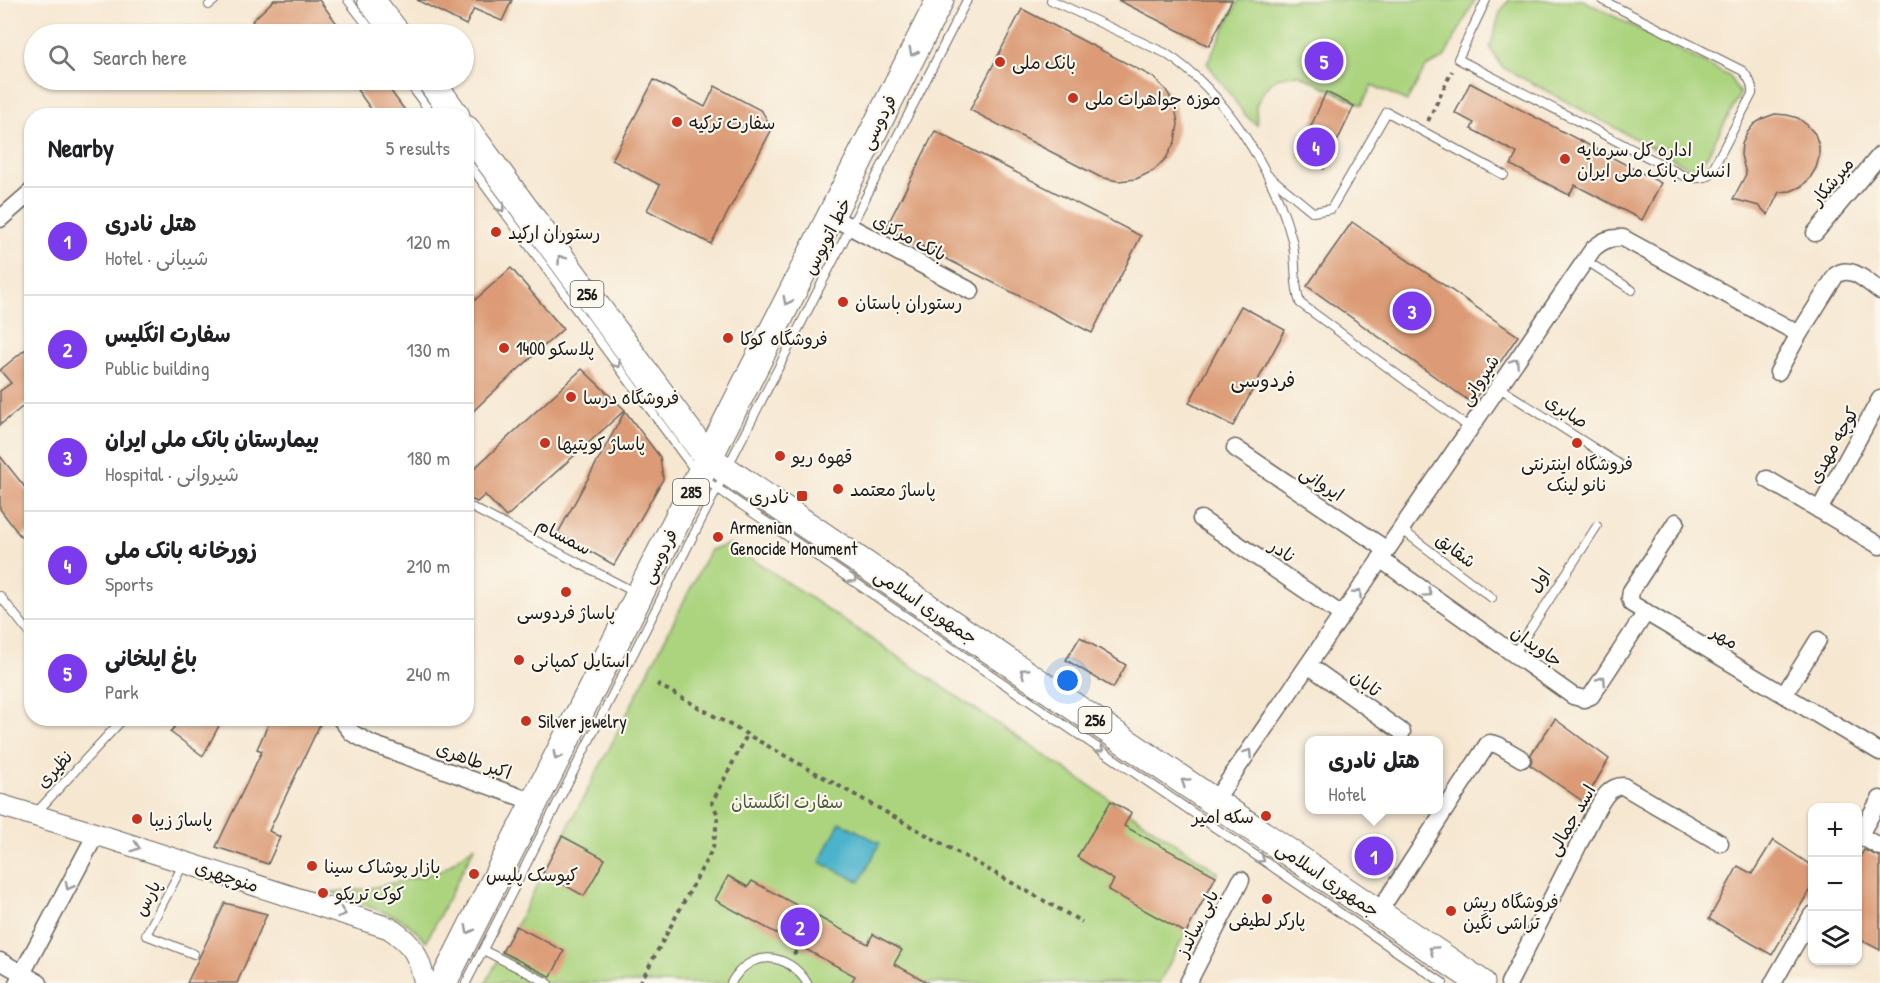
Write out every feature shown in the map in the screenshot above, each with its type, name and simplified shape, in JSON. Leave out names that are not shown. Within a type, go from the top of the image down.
[{"type":"main road","points":[[371,0],[389,24]]},
{"type":"main road","name":"فردوسی","points":[[443,983],[639,595],[713,473],[840,222],[940,0]]},
{"type":"main road","points":[[437,90],[450,108]]},
{"type":"main road","name":"جمهوری اسلامی","points":[[474,140],[713,473],[1215,802],[1482,983]]},
{"type":"street","name":"میرشکار","points":[[1815,233],[1880,155]]},
{"type":"street","points":[[0,219],[24,197]]},
{"type":"street","name":"بانک مرکزی","points":[[840,222],[971,291]]},
{"type":"street","points":[[1589,255],[1599,243],[1608,239],[1623,238],[1799,334]]},
{"type":"street","name":"شیروانی","points":[[1215,802],[1589,255]]},
{"type":"street","points":[[1778,372],[1836,275],[1843,271],[1855,273],[1880,291]]},
{"type":"street","name":"کوچه مهدی","points":[[1819,510],[1880,399]]},
{"type":"street","name":"ایروانی","points":[[1235,448],[1384,555]]},
{"type":"street","points":[[1767,479],[1880,546]]},
{"type":"street","name":"نادر","points":[[1201,519],[1342,615]]},
{"type":"street","name":"مهر","points":[[1676,522],[1631,591],[1632,604],[1880,752]]},
{"type":"street","name":"جاویدان","points":[[1384,555],[1514,654],[1574,696],[1584,699],[1591,696],[1646,612]]},
{"type":"street","points":[[1784,695],[1818,640]]},
{"type":"street","name":"تابان","points":[[1308,665],[1402,732]]},
{"type":"street","name":"اکبر طاهری","points":[[346,726],[352,733],[372,744],[534,802]]},
{"type":"street","points":[[1443,813],[1490,743],[1522,759]]},
{"type":"street","name":"اسد جمالی","points":[[1509,983],[1593,816],[1609,790],[1616,786],[1623,786],[1720,843]]},
{"type":"street","points":[[1862,830],[1880,799]]},
{"type":"street","name":"منوچهری","points":[[0,805],[389,928],[405,939],[414,951],[420,962],[425,983]]},
{"type":"street","points":[[1378,913],[1442,814]]},
{"type":"street","points":[[20,978],[96,834]]},
{"type":"street","points":[[1862,839],[1880,847]]},
{"type":"street","name":"بابی ساندز","points":[[1188,983],[1241,880]]},
{"type":"street","points":[[1773,983],[1808,922]]},
{"type":"street","points":[[0,961],[20,978],[39,983]]},
{"type":"lane","points":[[348,0],[366,24]]},
{"type":"lane","name":"خط اتوبوس","points":[[840,222],[967,0]]},
{"type":"lane","points":[[1052,0],[1165,53],[1179,62],[1216,97],[1269,175],[1293,242],[1297,295],[1300,303],[1470,428]]},
{"type":"lane","points":[[1486,0],[1458,59],[1682,175],[1690,178],[1709,176],[1752,94],[1753,85],[1749,78],[1743,71],[1602,0]]},
{"type":"lane","points":[[414,90],[427,108]]},
{"type":"lane","points":[[1269,175],[1313,212],[1331,209],[1387,112],[1504,175]]},
{"type":"lane","points":[[474,170],[713,473],[1443,983]]},
{"type":"lane","points":[[1589,255],[1632,290]]},
{"type":"lane","name":"صابری","points":[[1498,387],[1619,464]]},
{"type":"lane","name":"فردوسی","points":[[466,983],[713,473]]},
{"type":"lane","name":"سمسام","points":[[474,509],[639,595]]},
{"type":"lane","name":"اول","points":[[1514,654],[1597,526]]},
{"type":"lane","name":"شقایق","points":[[1401,529],[1492,598]]},
{"type":"lane","points":[[0,596],[24,626]]},
{"type":"lane","name":"نظیری","points":[[34,815],[117,726]]},
{"type":"lane","name":"پارس","points":[[184,862],[146,935],[194,954]]},
{"type":"lane","points":[[483,950],[548,983]]},
{"type":"lane","points":[[731,983],[739,971],[750,962],[763,958],[790,963],[801,972],[807,983]]},
{"type":"path","points":[[1424,130],[1458,59]]},
{"type":"path","points":[[657,684],[1082,922]]},
{"type":"path","points":[[640,983],[713,848],[718,815],[711,803],[747,735]]},
{"type":"green space","points":[[1239,0],[1475,0],[1444,58],[1426,67],[1407,101],[1372,85],[1362,105],[1298,74],[1276,78],[1264,90],[1256,106],[1257,125],[1246,116],[1207,63]]},
{"type":"green space","points":[[1509,0],[1583,0],[1729,76],[1740,94],[1703,163],[1688,167],[1502,67],[1490,48],[1500,12]]},
{"type":"green space","name":"سفارت انگلستان","points":[[730,544],[1218,872],[1159,983],[486,983],[710,550]]},
{"type":"green space","points":[[475,846],[426,942],[401,919],[331,892],[367,889],[419,877],[444,869]]},
{"type":"water","points":[[840,822],[880,843],[860,882],[820,862]]},
{"type":"building","points":[[274,0],[319,0],[337,24],[255,24],[252,21]]},
{"type":"building","points":[[417,0],[512,0],[502,21],[474,9],[466,24]]},
{"type":"building","points":[[1118,0],[1232,0],[1209,46]]},
{"type":"building","name":"موزه جواهرات ملی","points":[[1022,9],[1153,77],[1166,90],[1175,106],[1178,124],[1175,142],[1166,158],[1153,171],[1136,179],[1118,181],[1100,177],[970,110]]},
{"type":"building","points":[[654,80],[705,107],[715,86],[762,111],[772,129],[711,244],[647,210],[660,185],[612,160]]},
{"type":"building","name":"اداره کل سرمایه انسانی بانک ملی ایران","points":[[1470,83],[1661,183],[1642,220],[1575,185],[1569,195],[1511,165],[1517,153],[1471,129],[1474,123],[1455,113]]},
{"type":"building","points":[[357,90],[390,90],[403,108],[370,108]]},
{"type":"building","points":[[1326,92],[1354,106],[1324,169],[1298,156]]},
{"type":"building","points":[[1775,114],[1798,118],[1807,125],[1815,134],[1819,146],[1819,157],[1810,178],[1802,186],[1791,191],[1779,192],[1768,215],[1759,206],[1733,199],[1746,174],[1741,155],[1742,144],[1747,133],[1754,124]]},
{"type":"building","points":[[935,131],[1141,236],[1092,333],[886,228]]},
{"type":"building","points":[[1352,222],[1518,336],[1472,403],[1307,286]]},
{"type":"building","name":"پلاسکو 1400","points":[[511,268],[563,329],[474,410],[474,301]]},
{"type":"building","points":[[1241,306],[1285,330],[1233,426],[1189,403]]},
{"type":"building","points":[[24,350],[24,406],[0,425],[0,391],[11,383],[0,370]]},
{"type":"building","name":"پاساژ کویتیها","points":[[582,369],[625,410],[506,517],[485,495],[477,502],[474,501],[474,469]]},
{"type":"building","points":[[625,411],[660,457],[663,479],[614,565],[558,533]]},
{"type":"building","points":[[0,456],[24,486],[24,535],[21,537],[0,509]]},
{"type":"building","points":[[1080,637],[1126,665],[1113,688],[1066,660]]},
{"type":"building","points":[[1555,719],[1609,759],[1584,802],[1530,765],[1531,754]]},
{"type":"building","points":[[176,726],[219,726],[203,756],[170,732]]},
{"type":"building","points":[[267,726],[319,726],[269,831],[280,837],[268,864],[216,847],[262,751],[257,749]]},
{"type":"building","points":[[1111,801],[1131,813],[1124,826],[1216,876],[1186,933],[1108,890],[1114,880],[1077,857]]},
{"type":"building","points":[[562,836],[605,859],[584,896],[543,873]]},
{"type":"building","points":[[1773,840],[1808,863],[1808,893],[1772,955],[1709,919],[1738,866],[1752,874]]},
{"type":"building","points":[[1864,850],[1880,857],[1880,950],[1862,941],[1862,853]]},
{"type":"building","points":[[728,876],[748,887],[752,881],[868,944],[873,934],[902,950],[894,964],[929,983],[851,983],[855,976],[715,900]]},
{"type":"building","points":[[225,903],[267,914],[237,983],[187,983]]},
{"type":"building","points":[[516,926],[564,951],[551,977],[502,952]]},
{"type":"place","name":"باغ ایلخانی","points":[[1324,61]]},
{"type":"place","name":"بانک ملی","points":[[1000,62]]},
{"type":"place","name":"موزه جواهرات ملی","points":[[1073,98]]},
{"type":"place","name":"سفارت ترکیه","points":[[677,122]]},
{"type":"place","name":"زورخانه بانک ملی","points":[[1316,147]]},
{"type":"place","name":"اداره کل سرمایه انسانی بانک ملی ایران","points":[[1565,159]]},
{"type":"place","name":"رستوران ارکید","points":[[496,232]]},
{"type":"place","name":"رستوران باستان","points":[[843,302]]},
{"type":"place","name":"بیمارستان بانک ملی ایران","points":[[1412,311]]},
{"type":"place","name":"فروشگاه کوکا","points":[[728,338]]},
{"type":"place","name":"پلاسکو 1400","points":[[504,348]]},
{"type":"place","name":"فروشگاه درسا","points":[[571,397]]},
{"type":"place","name":"پاساژ کویتیها","points":[[545,443]]},
{"type":"place","name":"فروشگاه اینترنتی نانو لینک","points":[[1577,443]]},
{"type":"place","name":"قهوه ریو","points":[[780,456]]},
{"type":"place","name":"پاساژ معتمد","points":[[838,489]]},
{"type":"place","name":"نادری","points":[[802,496]]},
{"type":"place","name":"Armenian Genocide Monument","points":[[718,537]]},
{"type":"place","name":"پاساژ فردوسی","points":[[566,592]]},
{"type":"place","name":"استایل کمپانی","points":[[519,660]]},
{"type":"place","name":"Silver jewelry","points":[[526,721]]},
{"type":"place","name":"سکه امیر","points":[[1266,816]]},
{"type":"place","name":"پاساژ زیبا","points":[[137,819]]},
{"type":"place","name":"هتل نادری","points":[[1374,856]]},
{"type":"place","name":"بازار پوشاک سینا","points":[[312,866]]},
{"type":"place","name":"کیوسک پلیس","points":[[474,874]]},
{"type":"place","name":"کوک تریکو","points":[[323,893]]},
{"type":"place","name":"پارکر لطیفی","points":[[1267,899]]},
{"type":"place","name":"فروشگاه ریش تراشی نگین","points":[[1451,911]]},
{"type":"place","name":"سفارت انگلیس","points":[[800,927]]},
{"type":"district","name":"فردوسی","points":[[1263,379]]}]
